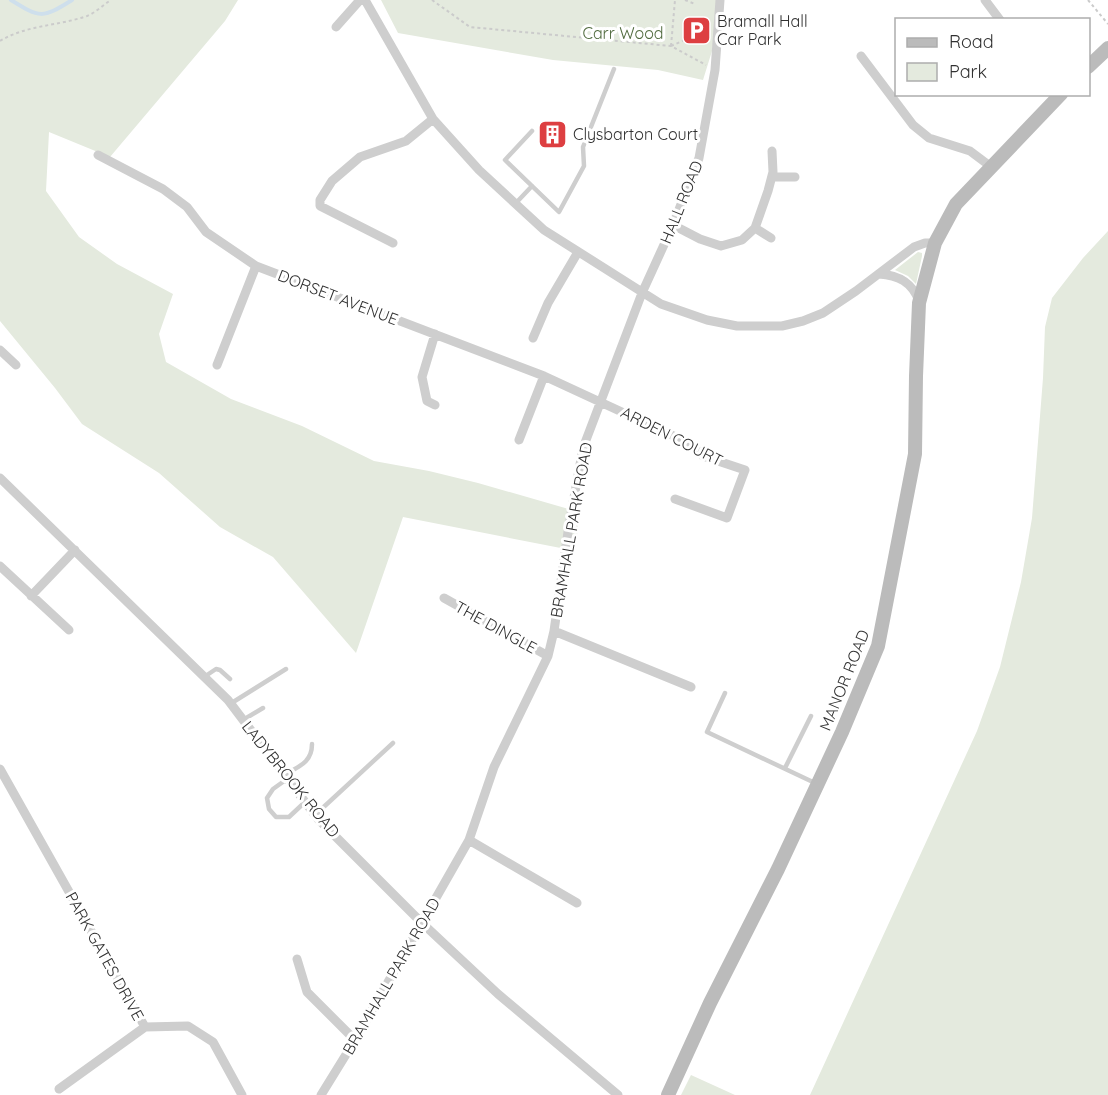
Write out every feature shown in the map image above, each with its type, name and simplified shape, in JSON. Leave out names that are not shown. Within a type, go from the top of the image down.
[{"type":"street","points":[[336,27],[360,0]]},
{"type":"street","points":[[365,0],[433,119],[479,170],[544,230],[642,293],[675,310],[736,326],[782,326],[803,321],[823,313],[914,248],[925,243],[935,243]]},
{"type":"street","name":"HALL ROAD","points":[[642,293],[673,225],[699,158],[715,70],[720,0]]},
{"type":"street","points":[[985,0],[998,18]]},
{"type":"street","points":[[1090,66],[1108,48]]},
{"type":"street","points":[[861,56],[913,125],[929,138],[970,151],[990,166]]},
{"type":"street","name":"MANOR ROAD","points":[[670,1094],[710,1003],[818,784],[878,646],[915,454],[919,303],[935,243],[956,204],[1053,98]]},
{"type":"street","points":[[393,243],[320,206],[320,200],[332,181],[360,157],[406,141],[433,119]]},
{"type":"street","points":[[673,225],[700,239],[721,246],[742,240],[755,228],[772,177],[772,151]]},
{"type":"street","name":"DORSET AVENUE","points":[[98,155],[163,189],[187,207],[206,232],[256,266],[544,376],[600,400]]},
{"type":"street","points":[[772,177],[795,177]]},
{"type":"street","points":[[755,228],[771,238]]},
{"type":"street","points":[[533,338],[548,303],[578,252]]},
{"type":"street","points":[[217,365],[256,266]]},
{"type":"street","points":[[879,273],[894,275],[905,281],[915,292],[919,303]]},
{"type":"street","name":"BRAMHALL PARK ROAD","points":[[321,1095],[355,1041],[469,840],[494,766],[548,656],[554,632],[569,525],[583,448],[642,293]]},
{"type":"street","points":[[435,334],[422,377],[427,401],[435,405]]},
{"type":"street","points":[[0,350],[16,365]]},
{"type":"street","points":[[519,440],[544,376]]},
{"type":"street","name":"ARDEN COURT","points":[[600,400],[691,444],[703,456],[745,470],[727,518],[675,499]]},
{"type":"street","name":"LADYBROOK ROAD","points":[[0,477],[230,704],[315,815],[421,922],[498,994],[618,1095]]},
{"type":"street","points":[[31,596],[75,550]]},
{"type":"street","points":[[0,567],[69,630]]},
{"type":"street","name":"THE DINGLE","points":[[444,598],[548,656]]},
{"type":"street","points":[[554,632],[691,687]]},
{"type":"street","name":"PARK GATES DRIVE","points":[[0,769],[145,1027],[188,1026],[213,1042],[242,1095]]},
{"type":"street","points":[[469,840],[577,903]]},
{"type":"street","points":[[297,958],[307,992],[355,1041]]},
{"type":"street","points":[[58,1089],[145,1027]]},
{"type":"lane","points":[[532,131],[506,160],[560,212],[585,166],[584,147],[614,69]]},
{"type":"lane","points":[[515,204],[532,186]]},
{"type":"lane","points":[[204,677],[216,669],[230,680]]},
{"type":"lane","points":[[230,704],[286,669]]},
{"type":"lane","points":[[725,693],[707,732],[818,784]]},
{"type":"lane","points":[[243,720],[263,708]]},
{"type":"lane","points":[[785,768],[811,716]]},
{"type":"lane","points":[[315,815],[393,743]]},
{"type":"lane","points":[[305,802],[289,817],[276,817],[269,809],[267,798],[273,789],[308,760],[312,755],[312,744]]},
{"type":"path","points":[[0,41],[38,27],[88,15],[111,0]]},
{"type":"path","points":[[432,0],[470,27],[671,46],[715,70]]},
{"type":"path","points":[[671,46],[675,0]]},
{"type":"path","points":[[685,0],[695,4]]},
{"type":"path","points":[[1088,0],[1108,24]]},
{"type":"path","points":[[671,46],[689,38]]},
{"type":"green space","points":[[0,0],[238,0],[225,21],[110,157],[49,132],[46,191],[79,237],[117,264],[173,294],[159,334],[166,362],[231,399],[302,426],[374,461],[478,483],[579,512],[576,551],[403,517],[356,653],[273,557],[220,527],[159,473],[82,424],[0,321]]},
{"type":"green space","name":"Carr Wood","points":[[381,0],[720,0],[712,51],[703,80],[658,70],[553,60],[398,33]]},
{"type":"green space","points":[[1108,231],[1108,1095],[810,1095],[977,731],[1000,667],[1021,582],[1032,518],[1045,327],[1052,298],[1083,258]]},
{"type":"green space","points":[[918,252],[922,253],[922,256],[916,284],[908,276],[895,270]]},
{"type":"green space","points":[[691,1075],[735,1095],[681,1095]]},
{"type":"waterway","points":[[11,0],[41,14],[54,11],[72,0]]},
{"type":"place","name":"Bramall Hall Car Park","points":[[696,30]]},
{"type":"place","name":"Clysbarton Court","points":[[552,134]]}]
